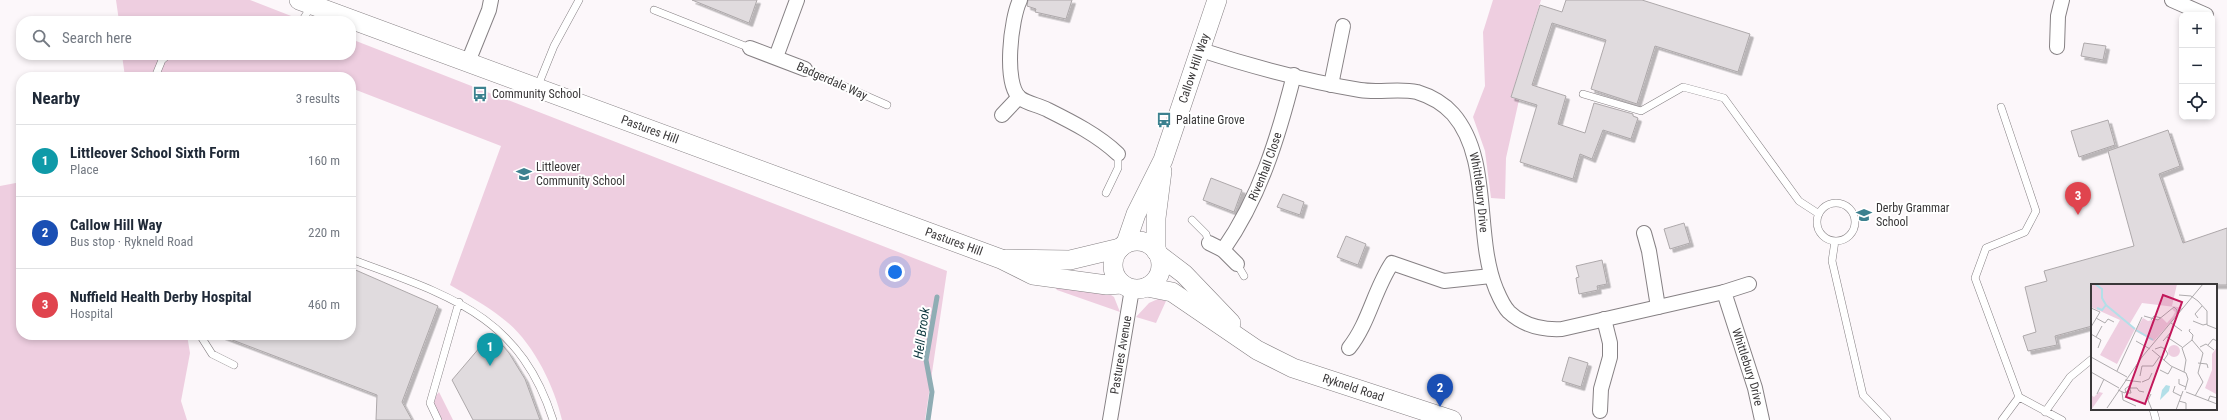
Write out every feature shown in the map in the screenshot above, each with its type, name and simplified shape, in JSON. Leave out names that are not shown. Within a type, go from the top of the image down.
[{"type":"street","points":[[468,62],[489,10],[491,0]]},
{"type":"street","points":[[776,57],[797,0]]},
{"type":"street","points":[[1020,0],[1012,21],[1010,56],[1014,88],[1019,97],[1047,109],[1106,143],[1118,154]]},
{"type":"street","name":"Callow Hill Way","points":[[1123,246],[1136,214],[1163,160],[1217,0]]},
{"type":"street","points":[[2057,47],[2058,16],[2062,0]]},
{"type":"street","points":[[2172,0],[2199,12]]},
{"type":"street","name":"Pastures Hill","points":[[306,2],[344,16]]},
{"type":"street","name":"Pastures Hill","points":[[356,21],[1001,259],[1033,275],[1134,287]]},
{"type":"street","points":[[1331,85],[1343,26]]},
{"type":"street","name":"Badgerdale Way","points":[[750,48],[805,69]]},
{"type":"street","name":"Whittlebury Drive","points":[[1201,50],[1255,68],[1331,85],[1376,92],[1418,92],[1444,106],[1453,114],[1470,141],[1474,154],[1491,276],[1500,299],[1509,312],[1534,327],[1547,330],[1562,329],[1724,292],[1749,284]]},
{"type":"street","name":"Rivenhall Close","points":[[1223,250],[1255,196],[1279,133],[1294,76]]},
{"type":"street","points":[[1002,116],[1019,97]]},
{"type":"street","name":"Callow Hill Way","points":[[1158,253],[1156,218],[1163,160]]},
{"type":"street","points":[[1644,233],[1649,251],[1658,307]]},
{"type":"street","points":[[1136,241],[1144,242],[1158,253],[1161,269],[1156,280],[1134,287],[1113,272],[1113,263],[1123,246],[1136,241]]},
{"type":"street","points":[[1209,243],[1223,250],[1240,270]]},
{"type":"street","name":"Pastures Hill","points":[[1001,259],[1070,260],[1123,246]]},
{"type":"street","name":"Rykneld Road","points":[[1158,253],[1184,274],[1257,350]]},
{"type":"street","points":[[1349,348],[1360,334],[1381,279],[1392,263],[1444,281],[1491,276]]},
{"type":"street","name":"Rykneld Road","points":[[1134,287],[1172,292],[1257,350],[1293,368],[1452,420]]},
{"type":"street","name":"Pastures Avenue","points":[[1110,420],[1134,287]]},
{"type":"street","name":"Whittlebury Drive","points":[[1724,292],[1755,388],[1762,420]]},
{"type":"street","points":[[1600,411],[1601,389],[1610,357],[1610,343],[1604,319]]},
{"type":"lane","points":[[536,88],[554,46],[579,0]]},
{"type":"lane","points":[[303,16],[306,2]]},
{"type":"lane","points":[[654,10],[750,48]]},
{"type":"lane","points":[[156,72],[162,60]]},
{"type":"lane","name":"Badgerdale Way","points":[[805,69],[887,105]]},
{"type":"lane","points":[[1583,94],[1642,111],[1683,87],[1724,98],[1799,201],[1819,214]]},
{"type":"lane","points":[[2001,107],[2036,211],[2025,232],[1986,248],[1975,278],[2019,397],[2062,420]]},
{"type":"lane","points":[[1106,193],[1118,168],[1118,154]]},
{"type":"lane","points":[[1832,204],[1843,204],[1850,210],[1855,222],[1854,229],[1845,239],[1835,241],[1825,238],[1819,230],[1817,220],[1823,208],[1832,204]]},
{"type":"lane","points":[[1192,220],[1206,234],[1209,243]]},
{"type":"lane","points":[[1835,241],[1832,261],[1863,395],[1887,420]]},
{"type":"lane","points":[[356,262],[443,294],[459,302],[493,325],[515,347],[534,373],[546,399],[553,420]]},
{"type":"lane","points":[[438,420],[430,403],[459,302]]},
{"type":"lane","points":[[203,340],[212,354],[234,365]]},
{"type":"lane","points":[[2045,412],[2070,376],[2091,360]]},
{"type":"lane","points":[[2002,420],[2019,397]]},
{"type":"lane","points":[[2153,410],[2156,420]]},
{"type":"shaded area","points":[[116,0],[250,0],[291,16],[118,16]]},
{"type":"shaded area","points":[[1493,0],[1541,0],[1511,97],[1519,100],[1506,158],[1505,199],[1491,198],[1485,151],[1473,117],[1485,86],[1483,32]]},
{"type":"shaded area","name":"Littleover Community School","points":[[356,41],[947,271],[925,420],[562,420],[547,378],[540,364],[523,338],[513,327],[496,313],[450,285],[501,146],[356,90],[356,72],[124,72],[123,60],[356,60]]},
{"type":"shaded area","points":[[16,183],[16,340],[188,340],[190,353],[181,401],[187,420],[0,420],[0,186]]},
{"type":"shaded area","points":[[1055,287],[1108,293],[1114,297],[1120,312],[1057,290]]},
{"type":"shaded area","points":[[1158,299],[1166,301],[1156,323],[1136,317],[1149,303]]},
{"type":"shaded area","points":[[439,392],[453,420],[438,420],[430,403]]},
{"type":"building","points":[[692,0],[757,0],[749,23]]},
{"type":"building","points":[[1028,0],[1072,0],[1066,19],[1035,12],[1036,9],[1027,6]]},
{"type":"building","points":[[1566,0],[1642,0],[1750,34],[1738,72],[1655,46],[1637,104],[1591,89],[1606,40],[1552,23],[1532,85],[1566,96],[1558,124],[1585,133],[1594,103],[1633,114],[1633,116],[1638,118],[1631,139],[1603,130],[1592,159],[1580,154],[1573,179],[1520,162],[1537,105],[1511,97],[1540,5],[1562,12]]},
{"type":"building","points":[[2084,43],[2106,46],[2103,60],[2081,56]]},
{"type":"building","points":[[2108,120],[2115,145],[2079,157],[2071,131]]},
{"type":"building","points":[[2168,130],[2180,166],[2159,174],[2183,243],[2227,228],[2227,285],[2091,284],[2091,326],[2055,336],[2057,345],[2028,351],[2023,336],[2036,332],[2025,287],[2047,281],[2044,271],[2134,246],[2108,151]]},
{"type":"building","points":[[1211,178],[1242,190],[1234,212],[1203,200]]},
{"type":"building","points":[[1283,194],[1304,202],[1300,215],[1277,207]]},
{"type":"building","points":[[1684,223],[1690,243],[1670,249],[1664,229]]},
{"type":"building","points":[[1346,236],[1366,244],[1358,265],[1337,257]]},
{"type":"building","points":[[1602,260],[1607,284],[1597,286],[1598,290],[1579,294],[1576,278],[1579,277],[1576,266]]},
{"type":"building","points":[[356,270],[438,306],[402,402],[412,420],[376,420],[377,395],[233,340],[356,340]]},
{"type":"building","points":[[492,333],[509,353],[525,379],[540,420],[473,420],[452,380]]},
{"type":"building","points":[[1569,357],[1588,363],[1581,387],[1562,381]]},
{"type":"waterway","name":"Hell Brook","points":[[928,420],[932,392],[926,360],[937,297]]},
{"type":"place","name":"Community School","points":[[480,94]]},
{"type":"place","name":"Palatine Grove","points":[[1164,120]]},
{"type":"place","name":"Littleover Community School","points":[[524,174]]},
{"type":"place","name":"Derby Grammar School","points":[[1864,215]]},
{"type":"place","name":"Nuffield Health Derby Hospital","points":[[2078,215]]},
{"type":"place","name":"Littleover School Sixth Form","points":[[490,366]]},
{"type":"place","name":"Callow Hill Way","points":[[1440,407]]}]
